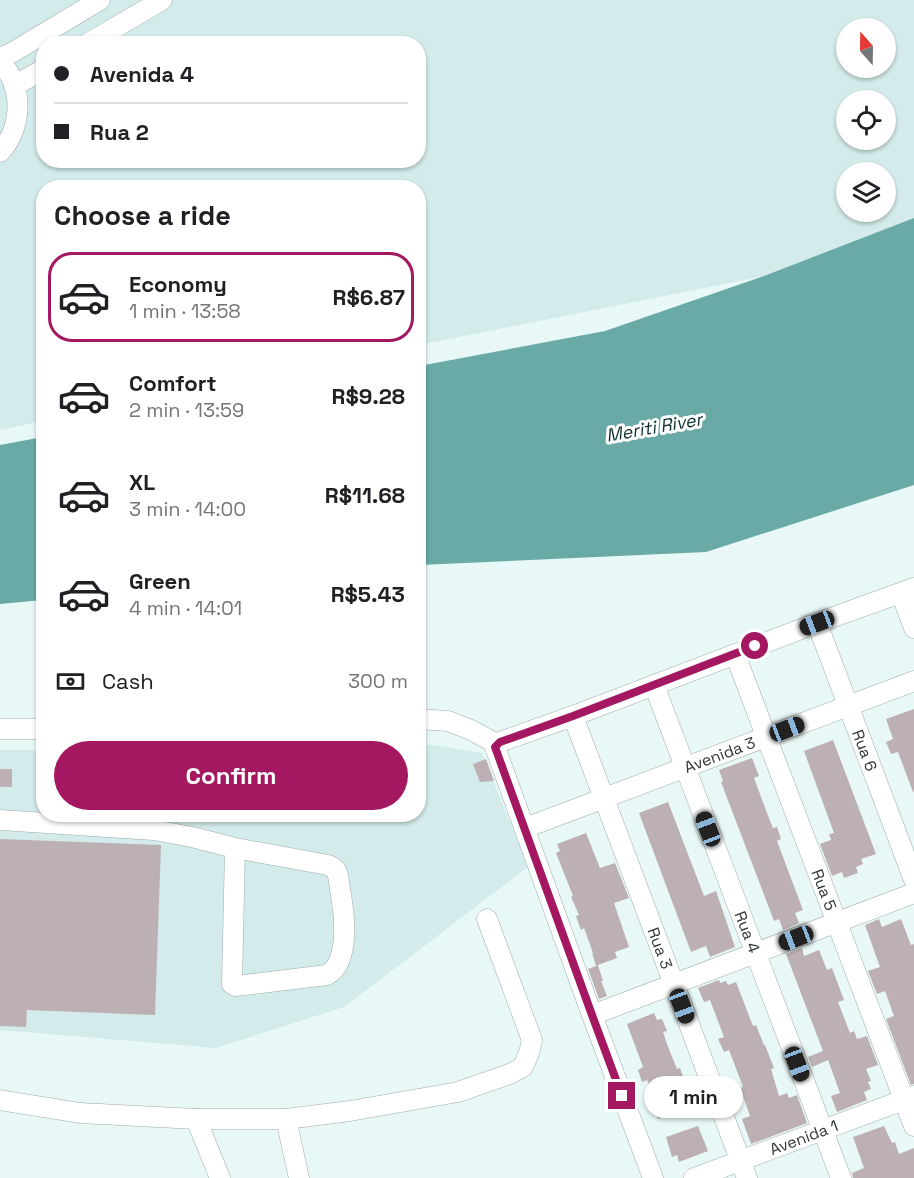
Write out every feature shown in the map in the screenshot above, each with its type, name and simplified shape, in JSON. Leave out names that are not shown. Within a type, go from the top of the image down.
[{"type":"street","points":[[40,36],[100,0]]},
{"type":"street","points":[[101,36],[162,0]]},
{"type":"street","points":[[0,152],[7,145],[16,123],[17,99],[11,77],[0,60],[36,38]]},
{"type":"street","points":[[14,86],[36,74]]},
{"type":"street","points":[[496,745],[907,590],[914,628]]},
{"type":"street","name":"Rua 6","points":[[817,623],[914,880]]},
{"type":"street","name":"Rua 5","points":[[735,654],[837,922],[909,1098],[914,1126]]},
{"type":"street","name":"Avenida 3","points":[[525,828],[914,681]]},
{"type":"street","name":"Rua 4","points":[[654,685],[841,1178]]},
{"type":"street","name":"Rua 3","points":[[573,716],[744,1169]]},
{"type":"street","points":[[426,720],[448,721],[471,730],[496,745]]},
{"type":"street","points":[[0,729],[36,729]]},
{"type":"street","points":[[496,745],[495,749],[653,1178]]},
{"type":"street","points":[[0,820],[154,830],[328,865],[336,870],[338,875],[345,916],[344,938],[337,967],[333,972],[327,975],[236,986],[232,984],[235,848]]},
{"type":"street","points":[[592,1015],[914,893]]},
{"type":"street","points":[[0,1100],[80,1113],[196,1119],[286,1119],[350,1111],[458,1092],[510,1074],[523,1067],[530,1053],[532,1040],[487,919]]},
{"type":"street","name":"Avenida 1","points":[[694,1178],[744,1169],[822,1130],[909,1098]]},
{"type":"street","points":[[196,1119],[220,1178]]},
{"type":"street","points":[[286,1119],[299,1178]]},
{"type":"shaded area","points":[[0,0],[914,0],[914,218],[764,276],[426,344],[426,180],[36,180],[36,422],[0,430]]},
{"type":"shaded area","points":[[426,745],[482,753],[528,867],[344,1007],[216,1048],[0,1030],[0,750],[36,750],[36,822],[426,822]]},
{"type":"water","name":"Meriti River","points":[[914,218],[914,485],[706,552],[426,565],[426,365],[605,331],[764,276]]},
{"type":"water","points":[[36,438],[36,601],[0,604],[0,445]]},
{"type":"building","points":[[914,709],[913,792],[898,752],[891,754],[886,742],[893,739],[886,719]]},
{"type":"building","points":[[833,740],[876,854],[861,859],[863,864],[856,867],[858,873],[844,878],[842,872],[832,876],[820,844],[831,840],[829,834],[834,833],[804,751]]},
{"type":"building","points":[[752,758],[759,776],[754,778],[773,828],[777,827],[781,839],[777,841],[803,910],[795,913],[799,923],[783,930],[779,919],[774,921],[721,782],[723,781],[719,770]]},
{"type":"building","points":[[486,759],[494,781],[480,782],[473,764]]},
{"type":"building","points":[[0,769],[12,769],[12,787],[0,787]]},
{"type":"building","points":[[668,802],[704,896],[716,891],[735,947],[710,957],[706,946],[691,952],[639,813]]},
{"type":"building","points":[[586,833],[600,868],[615,863],[629,898],[614,903],[629,947],[615,952],[617,958],[598,965],[607,996],[599,999],[588,969],[596,966],[593,953],[584,928],[581,930],[576,916],[579,915],[571,897],[573,896],[556,853],[560,851],[557,844]]},
{"type":"building","points":[[0,839],[161,845],[155,1015],[27,1010],[26,1027],[0,1026]]},
{"type":"building","points":[[879,919],[882,927],[901,919],[911,945],[914,944],[914,1084],[911,1085],[886,1019],[894,1016],[885,991],[877,994],[868,971],[880,967],[865,925]]},
{"type":"building","points":[[802,948],[804,956],[819,950],[827,970],[832,968],[844,1000],[838,1002],[850,1033],[854,1031],[857,1039],[867,1036],[878,1065],[866,1069],[871,1081],[868,1082],[871,1089],[864,1092],[867,1100],[837,1112],[831,1096],[840,1093],[828,1060],[812,1067],[808,1057],[823,1051],[786,954]]},
{"type":"building","points":[[719,980],[720,983],[726,981],[728,985],[736,982],[753,1026],[756,1025],[774,1068],[771,1069],[779,1096],[787,1093],[789,1098],[797,1095],[807,1123],[751,1144],[742,1119],[750,1116],[740,1088],[743,1087],[729,1050],[724,1052],[718,1039],[724,1037],[710,1000],[704,1002],[698,988]]},
{"type":"building","points":[[654,1013],[657,1020],[662,1019],[667,1031],[663,1032],[667,1044],[677,1069],[680,1068],[689,1093],[701,1089],[705,1101],[658,1119],[654,1107],[657,1105],[647,1080],[642,1082],[638,1070],[643,1067],[627,1024]]},
{"type":"building","points":[[698,1126],[708,1151],[679,1162],[677,1155],[672,1157],[666,1137]]},
{"type":"building","points":[[884,1126],[892,1143],[895,1142],[899,1154],[914,1148],[914,1178],[853,1178],[852,1173],[864,1168],[853,1137]]},
{"type":"route","points":[[622,1096],[495,747],[500,742],[755,646]]}]
